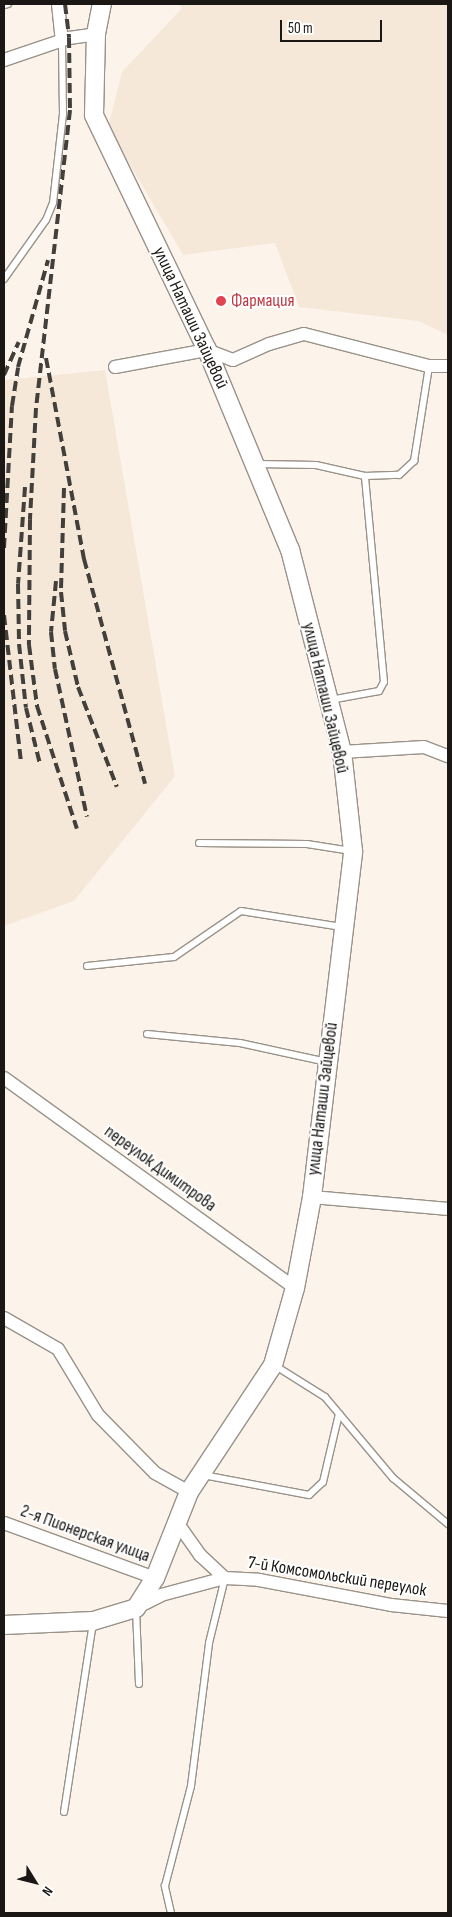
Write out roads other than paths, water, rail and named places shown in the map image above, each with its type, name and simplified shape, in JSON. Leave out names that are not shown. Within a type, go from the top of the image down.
[{"type":"street","points":[[58,4],[62,40]]},
{"type":"street","name":"улица Наташи Зайцевой","points":[[102,4],[96,34],[94,115],[207,350],[290,550],[327,700],[342,752],[353,851],[312,1197],[295,1288],[273,1364],[189,1492],[155,1578],[136,1608]]},
{"type":"street","points":[[4,60],[62,40],[96,34]]},
{"type":"street","points":[[115,367],[207,350],[233,360],[269,344],[304,334],[429,366],[448,366]]},
{"type":"street","points":[[342,752],[424,746],[448,756]]},
{"type":"street","name":"переулок Димитрова","points":[[4,1078],[295,1288]]},
{"type":"street","points":[[312,1197],[448,1209]]},
{"type":"street","points":[[4,1318],[58,1348],[98,1415],[154,1473],[189,1492]]},
{"type":"street","points":[[176,1521],[200,1555],[225,1578]]},
{"type":"street","name":"2-я Пионерская улица","points":[[4,1523],[155,1578]]},
{"type":"street","name":"7-й Комсомольский переулок","points":[[136,1608],[161,1595],[225,1578],[259,1580],[391,1605],[448,1611]]},
{"type":"street","points":[[4,1625],[93,1621],[136,1608]]},
{"type":"lane","points":[[4,5],[8,4]]},
{"type":"lane","points":[[4,278],[46,220],[53,203],[63,114],[62,40]]},
{"type":"lane","points":[[254,464],[316,464],[365,476],[399,475],[414,461],[429,366]]},
{"type":"lane","points":[[327,700],[379,691],[384,682],[365,476]]},
{"type":"lane","points":[[199,843],[307,844],[353,851]]},
{"type":"lane","points":[[87,966],[174,957],[241,911],[344,927]]},
{"type":"lane","points":[[146,1034],[240,1043],[328,1062]]},
{"type":"lane","points":[[273,1364],[325,1397],[392,1478],[448,1524]]},
{"type":"lane","points":[[200,1475],[308,1494],[323,1482],[339,1414]]},
{"type":"lane","points":[[171,1913],[165,1886],[191,1786],[209,1643],[225,1578]]},
{"type":"lane","points":[[136,1608],[139,1684]]},
{"type":"lane","points":[[64,1812],[93,1621]]},
{"type":"railway","points":[[65,4],[69,38],[70,110],[36,408],[30,520],[29,645],[37,706],[77,829]]},
{"type":"railway","points":[[4,548],[12,406],[18,367],[48,260]]},
{"type":"railway","points":[[4,375],[19,342]]},
{"type":"railway","points":[[46,358],[84,559],[145,784]]},
{"type":"railway","points":[[25,487],[18,584],[19,644],[26,708],[40,764]]},
{"type":"railway","points":[[64,488],[61,592],[65,631],[78,687],[117,787]]},
{"type":"railway","points":[[56,581],[51,632],[55,669],[87,817]]},
{"type":"railway","points":[[4,615],[21,762]]},
{"type":"place","name":"Фармация","points":[[221,301]]}]
